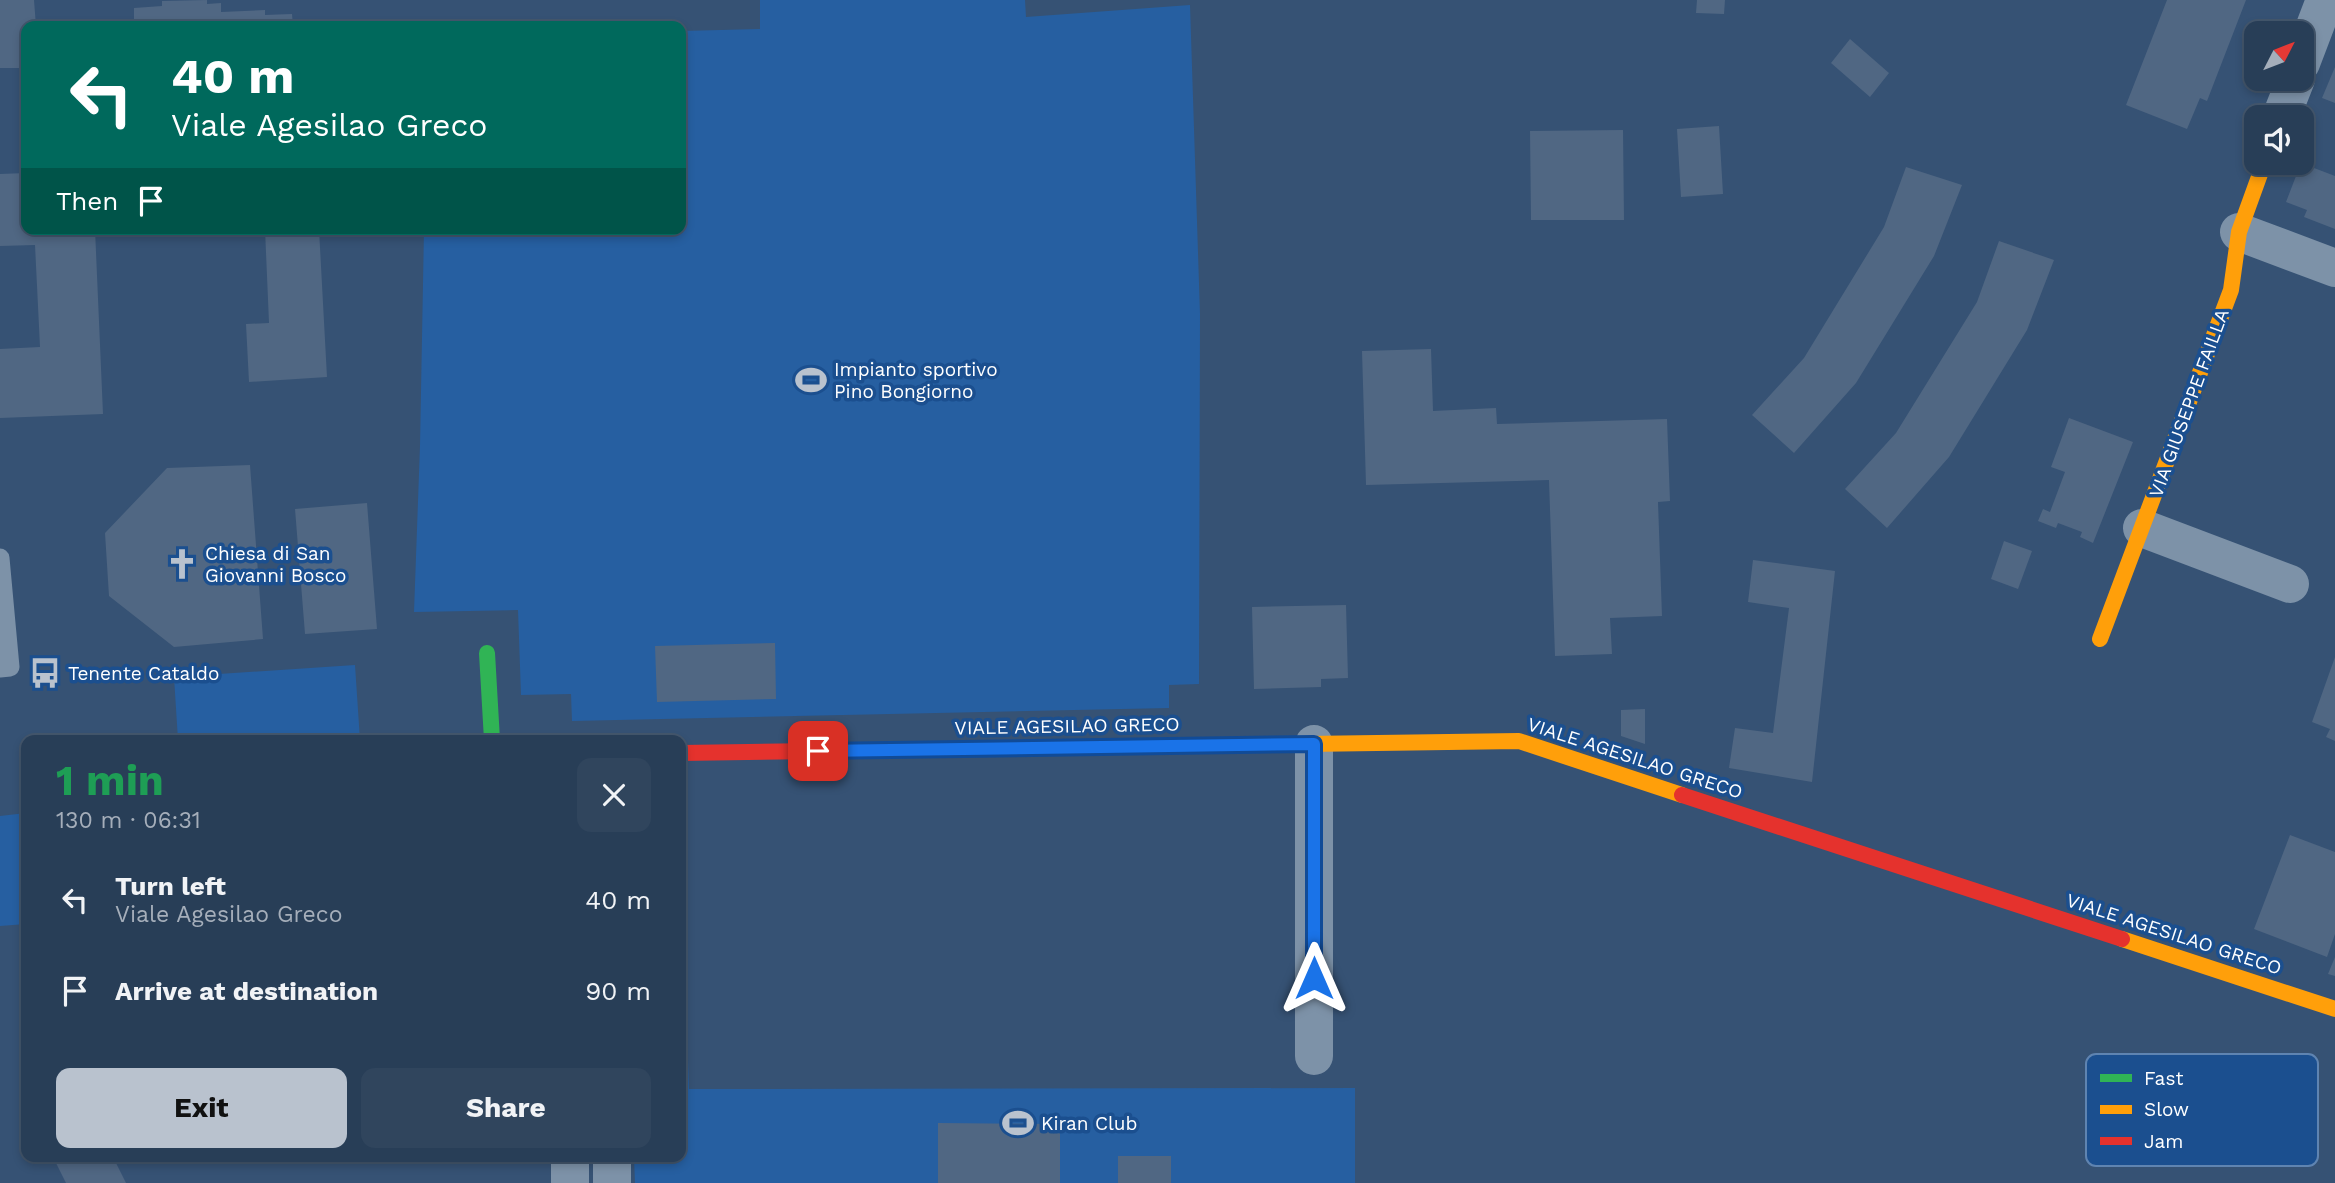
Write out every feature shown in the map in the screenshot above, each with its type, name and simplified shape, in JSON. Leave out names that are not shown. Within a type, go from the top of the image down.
[{"type":"street","points":[[2314,29],[2325,0]]},
{"type":"street","name":"VIA GIUSEPPE FAILLA","points":[[2101,639],[2231,290],[2239,232],[2260,175]]},
{"type":"street","points":[[2239,232],[2335,268]]},
{"type":"street","points":[[2142,528],[2290,584]]},
{"type":"street","points":[[487,653],[492,735]]},
{"type":"street","name":"VIALE AGESILAO GRECO","points":[[686,753],[1519,741],[2335,1009]]},
{"type":"street","points":[[1314,744],[1314,1056]]},
{"type":"street","points":[[570,1162],[570,1183]]},
{"type":"street","points":[[612,1162],[612,1183]]},
{"type":"lane","points":[[0,558],[10,667],[0,667]]},
{"type":"shaded area","name":"Impianto sportivo Pino Bongiorno","points":[[760,0],[1025,0],[1026,17],[1190,5],[1200,314],[1199,684],[1169,685],[1169,708],[572,721],[571,694],[521,695],[518,610],[414,612],[424,235],[686,235],[686,31],[760,29]]},
{"type":"shaded area","points":[[355,665],[360,735],[178,735],[174,677]]},
{"type":"shaded area","points":[[21,814],[21,924],[0,926],[0,816]]},
{"type":"shaded area","name":"Kiran Club","points":[[686,1001],[689,1089],[1355,1088],[1355,1183],[635,1183],[634,1162],[686,1162]]},
{"type":"building","points":[[0,0],[34,0],[36,21],[21,21],[21,68],[0,68]]},
{"type":"building","points":[[207,0],[207,4],[221,3],[221,12],[265,10],[265,15],[292,14],[293,21],[134,21],[134,8],[162,6],[162,1]]},
{"type":"building","points":[[1697,0],[1725,0],[1724,14],[1696,13]]},
{"type":"building","points":[[2167,0],[2246,0],[2207,101],[2200,98],[2187,129],[2126,105]]},
{"type":"building","points":[[1850,39],[1889,73],[1870,97],[1831,63]]},
{"type":"building","points":[[2335,67],[2335,103],[2322,98]]},
{"type":"building","points":[[1719,126],[1723,194],[1681,197],[1677,129]]},
{"type":"building","points":[[1623,130],[1624,220],[1531,220],[1530,131]]},
{"type":"building","points":[[1906,167],[1962,185],[1934,256],[1856,383],[1794,453],[1752,415],[1804,358],[1884,227]]},
{"type":"building","points":[[2314,168],[2335,176],[2335,229],[2304,217],[2307,210],[2286,202],[2296,175],[2314,175]]},
{"type":"building","points":[[21,173],[21,235],[95,235],[103,414],[0,418],[0,349],[40,347],[35,245],[0,246],[0,174]]},
{"type":"building","points":[[265,235],[319,235],[327,377],[249,382],[246,324],[269,323]]},
{"type":"building","points":[[1999,241],[2054,260],[2027,330],[1949,457],[1887,528],[1845,489],[1896,433],[1977,302]]},
{"type":"building","points":[[1431,349],[1433,411],[1496,408],[1497,424],[1667,419],[1670,501],[1658,502],[1662,616],[1610,618],[1612,654],[1555,656],[1549,480],[1366,485],[1362,351]]},
{"type":"building","points":[[2069,418],[2133,442],[2093,543],[2080,537],[2082,532],[2058,523],[2056,528],[2038,521],[2043,509],[2050,512],[2065,472],[2051,467]]},
{"type":"building","name":"Chiesa di San Giovanni Bosco","points":[[250,465],[263,639],[174,647],[109,596],[105,533],[167,468]]},
{"type":"building","points":[[367,503],[377,629],[305,634],[295,509]]},
{"type":"building","points":[[2004,541],[2032,551],[2018,589],[1991,579]]},
{"type":"building","points":[[1753,560],[1835,571],[1812,782],[1729,768],[1735,728],[1773,733],[1789,608],[1748,602]]},
{"type":"building","points":[[1346,605],[1348,678],[1321,679],[1321,687],[1254,689],[1252,607]]},
{"type":"building","points":[[775,643],[776,699],[657,702],[655,646]]},
{"type":"building","points":[[2335,657],[2335,741],[2326,737],[2330,729],[2312,722]]},
{"type":"building","points":[[1645,709],[1645,744],[1621,736],[1621,710]]},
{"type":"building","points":[[2290,835],[2335,852],[2335,934],[2327,957],[2254,929]]},
{"type":"building","points":[[2335,957],[2335,976],[2328,974]]},
{"type":"building","points":[[938,1123],[1060,1124],[1060,1183],[938,1183]]},
{"type":"building","points":[[1118,1156],[1171,1156],[1171,1183],[1118,1183]]},
{"type":"building","points":[[56,1162],[116,1162],[126,1183],[66,1183]]},
{"type":"traffic: fast","points":[[487,653],[492,735]]},
{"type":"traffic: slow","points":[[2100,639],[2231,290],[2239,232],[2260,175]]},
{"type":"traffic: slow","points":[[1097,747],[1519,741],[1682,795]]},
{"type":"traffic: slow","points":[[2122,939],[2335,1009]]},
{"type":"traffic: jam","points":[[686,753],[1097,747]]},
{"type":"traffic: jam","points":[[1682,795],[2122,939]]},
{"type":"place","name":"Impianto sportivo Pino Bongiorno","points":[[811,380]]},
{"type":"place","name":"Chiesa di San Giovanni Bosco","points":[[182,564]]},
{"type":"place","name":"Tenente Cataldo","points":[[45,673]]},
{"type":"place","name":"Kiran Club","points":[[1018,1123]]},
{"type":"route","points":[[818,751],[1314,744],[1314,978]]}]
